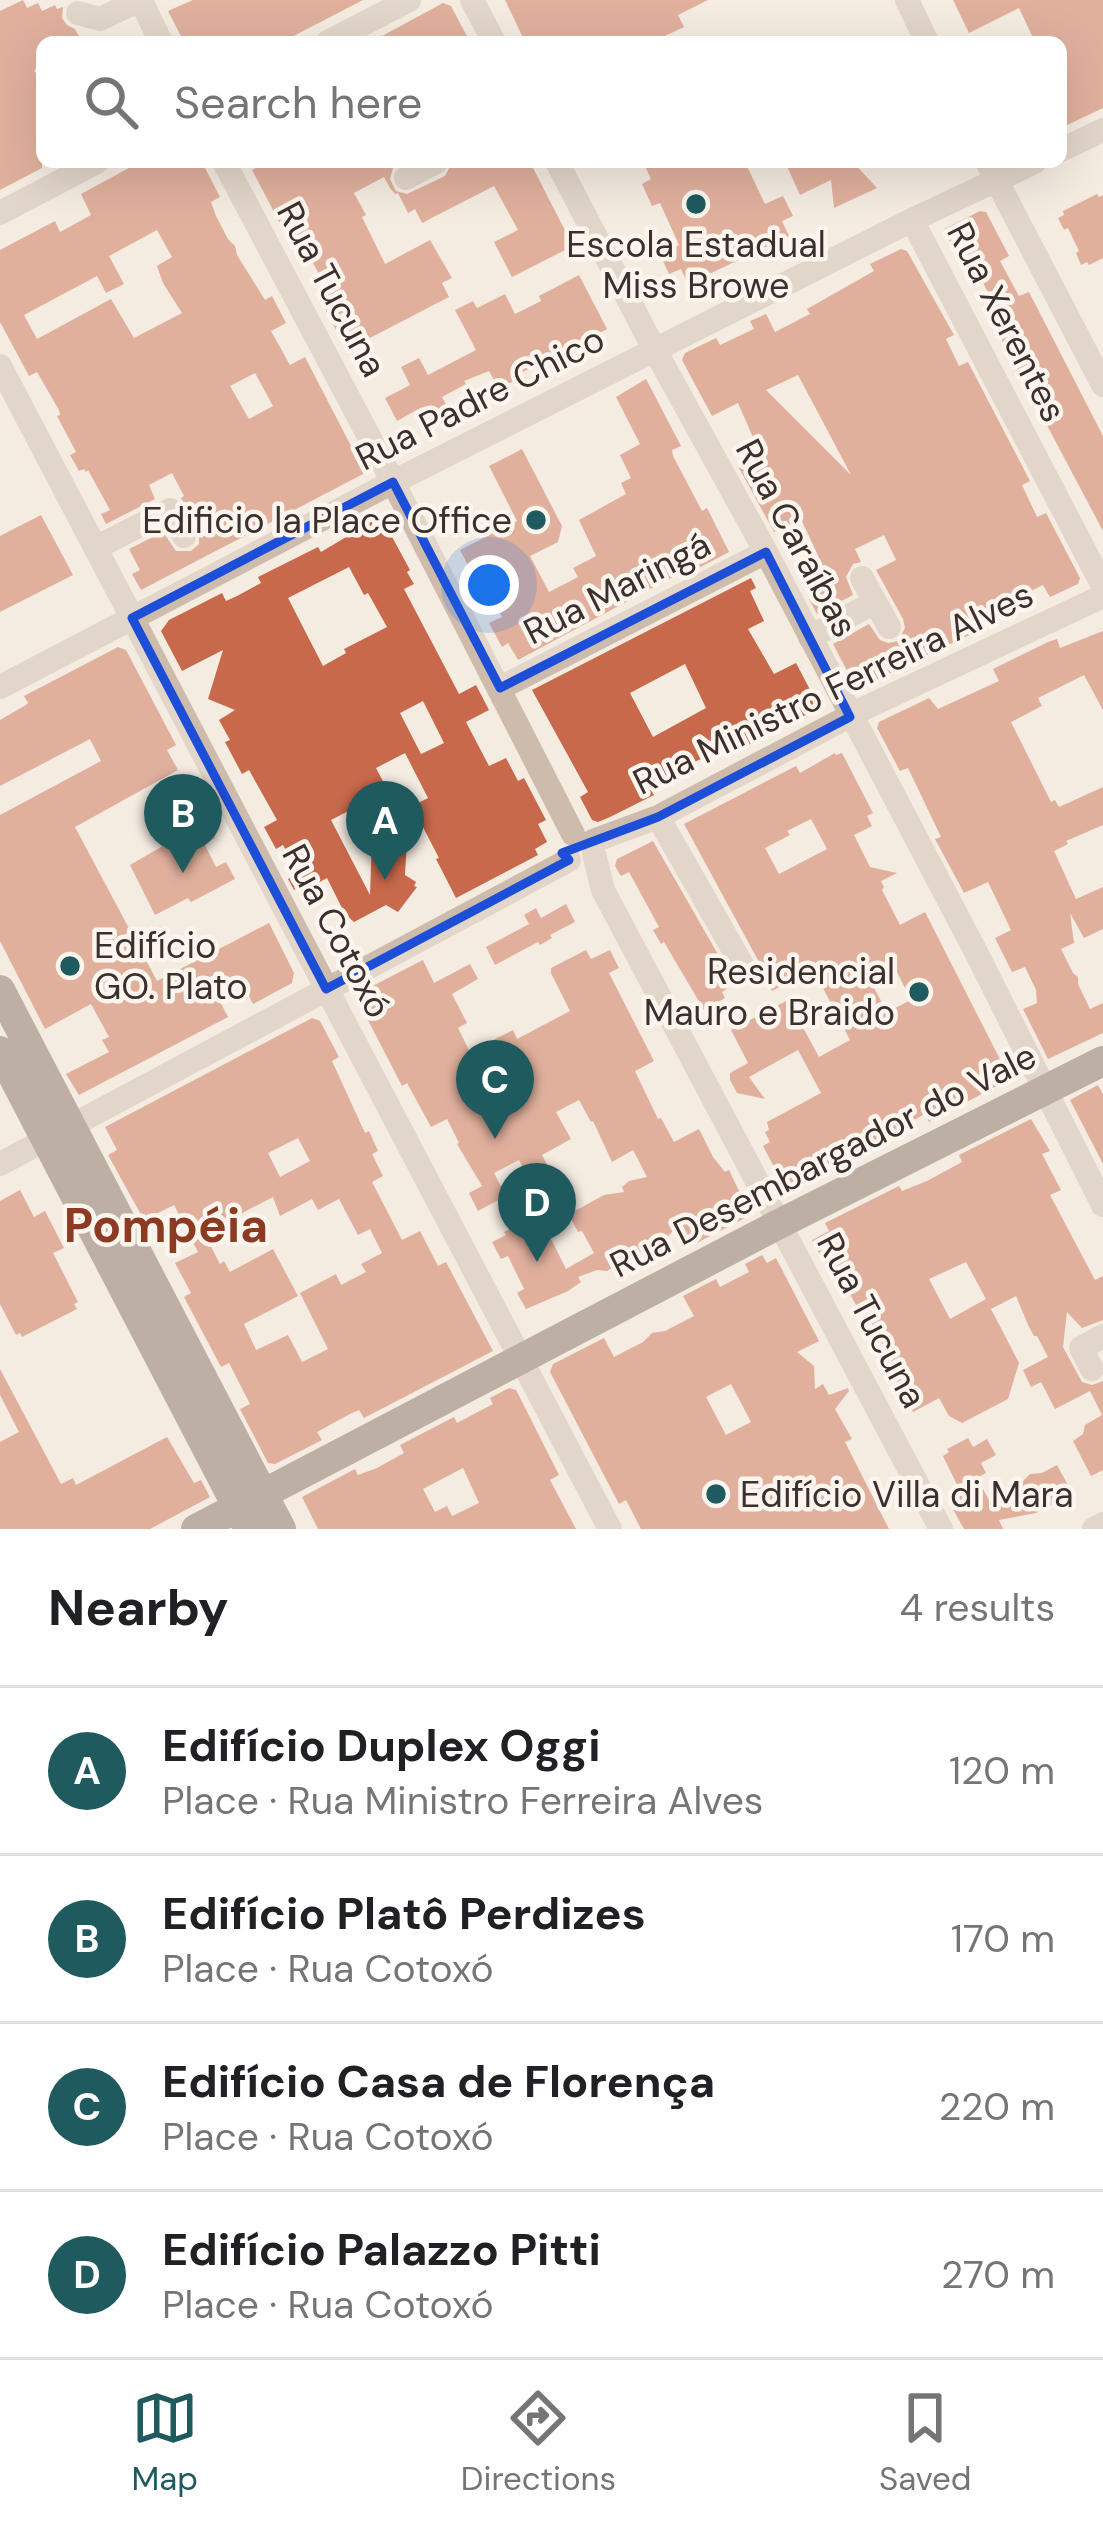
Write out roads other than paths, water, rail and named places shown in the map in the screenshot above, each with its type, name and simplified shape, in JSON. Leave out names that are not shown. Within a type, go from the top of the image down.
[{"type":"main road","points":[[0,990],[60,1132],[250,1510],[280,1529]]},
{"type":"main road","points":[[0,1051],[60,1132]]},
{"type":"main road","name":"Rua Desembargador do Vale","points":[[196,1529],[250,1510],[781,1223],[1103,1061]]},
{"type":"street","points":[[366,33],[409,0]]},
{"type":"street","points":[[472,0],[491,36]]},
{"type":"street","points":[[907,0],[924,36]]},
{"type":"street","points":[[78,13],[100,19],[140,4],[158,36]]},
{"type":"street","points":[[1067,147],[1103,130]]},
{"type":"street","points":[[0,213],[86,168]]},
{"type":"street","name":"Rua Tucuna","points":[[227,168],[941,1529]]},
{"type":"street","points":[[406,178],[425,168]]},
{"type":"street","name":"Rua Caraíbas","points":[[559,168],[766,552],[1103,1205]]},
{"type":"street","points":[[992,171],[1103,385]]},
{"type":"street","name":"Rua Padre Chico","points":[[0,687],[912,220],[992,171]]},
{"type":"street","name":"Rua Xerentes","points":[[912,220],[1103,586]]},
{"type":"street","name":"Rua Cotoxó","points":[[0,366],[610,1529]]},
{"type":"street","points":[[95,548],[170,510],[184,536]]},
{"type":"street","name":"Rua Maringá","points":[[500,688],[766,552]]},
{"type":"street","points":[[862,578],[889,627]]},
{"type":"street","name":"Rua Ministro Ferreira Alves","points":[[0,1164],[582,851],[1103,596]]},
{"type":"street","points":[[810,637],[875,602]]},
{"type":"street","points":[[658,817],[746,970]]},
{"type":"street","points":[[1092,1369],[1081,1348],[1103,1336]]},
{"type":"street","points":[[1094,1529],[1103,1524]]},
{"type":"place","name":"Escola Estadual Miss Browe","points":[[696,204]]},
{"type":"place","name":"Edificio la Place Office","points":[[536,520]]},
{"type":"place","name":"Edifício Platô Perdizes","points":[[183,873]]},
{"type":"place","name":"Edifício Duplex Oggi","points":[[385,880]]},
{"type":"place","name":"Edifício GO. Plato","points":[[70,966]]},
{"type":"place","name":"Residencial Mauro e Braido","points":[[919,992]]},
{"type":"place","name":"Edifício Casa de Florença","points":[[495,1139]]},
{"type":"place","name":"Edifício Palazzo Pitti","points":[[537,1262]]},
{"type":"place","name":"Edifício Villa di Mara","points":[[716,1494]]},
{"type":"district","name":"Pompéia","points":[[166,1225]]}]
